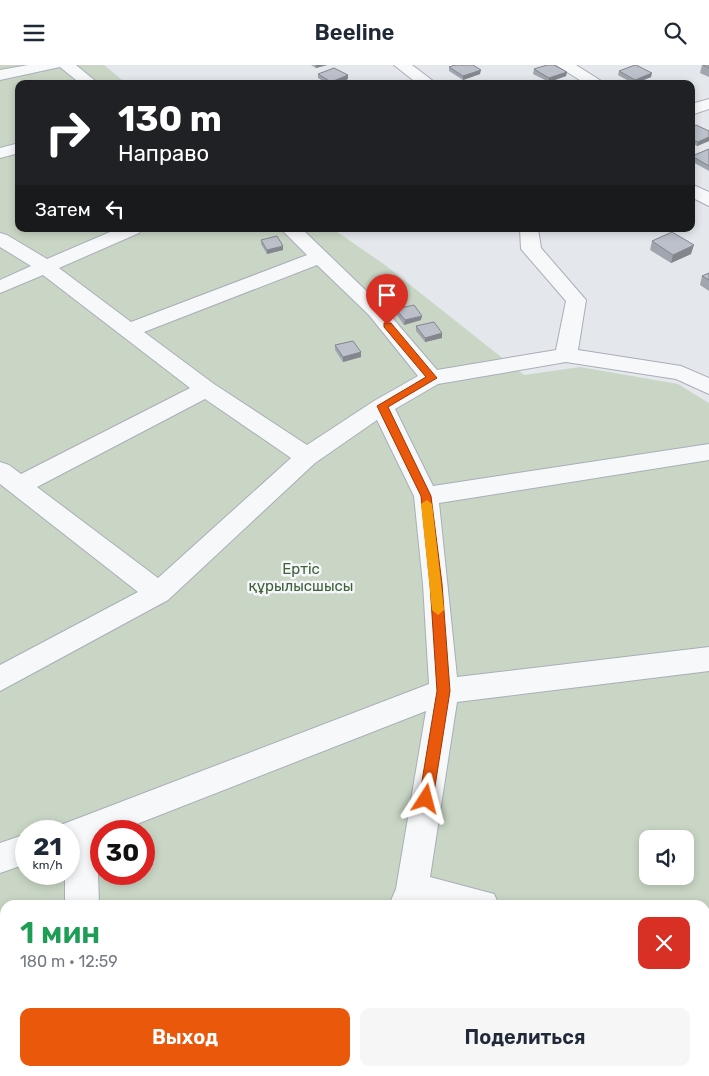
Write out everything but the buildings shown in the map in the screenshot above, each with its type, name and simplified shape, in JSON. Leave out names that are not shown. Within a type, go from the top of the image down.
[{"type":"street","points":[[0,75],[54,65]]},
{"type":"street","points":[[66,65],[86,80]]},
{"type":"street","points":[[402,65],[423,80]]},
{"type":"street","points":[[564,65],[591,80]]},
{"type":"street","points":[[695,109],[709,104]]},
{"type":"street","points":[[0,153],[15,149]]},
{"type":"street","points":[[695,191],[709,200]]},
{"type":"street","points":[[0,287],[125,232]]},
{"type":"street","points":[[294,232],[376,311],[432,378]]},
{"type":"street","points":[[529,232],[531,249],[576,300],[566,355]]},
{"type":"street","points":[[0,239],[44,266],[206,389],[307,457]]},
{"type":"street","points":[[129,331],[321,257]]},
{"type":"street","points":[[0,679],[159,593],[307,457],[382,406],[432,378],[566,355],[681,373],[709,387]]},
{"type":"street","points":[[159,593],[10,478],[206,389]]},
{"type":"street","points":[[382,406],[426,496],[436,584],[444,691],[409,897],[436,900]]},
{"type":"street","points":[[426,496],[709,452]]},
{"type":"street","points":[[80,832],[444,691],[709,659]]},
{"type":"street","points":[[0,858],[15,853]]},
{"type":"street","points":[[80,885],[82,900]]},
{"type":"green space","name":"Ертіс құрылысшысы","points":[[0,65],[104,65],[122,80],[15,80],[15,232],[337,232],[385,265],[524,375],[580,367],[678,384],[709,403],[709,900],[0,900]]},
{"type":"slow traffic","points":[[427,504],[438,610]]},
{"type":"route","points":[[387,325],[432,378],[382,406],[426,496],[436,584],[444,691],[426,799]]}]
